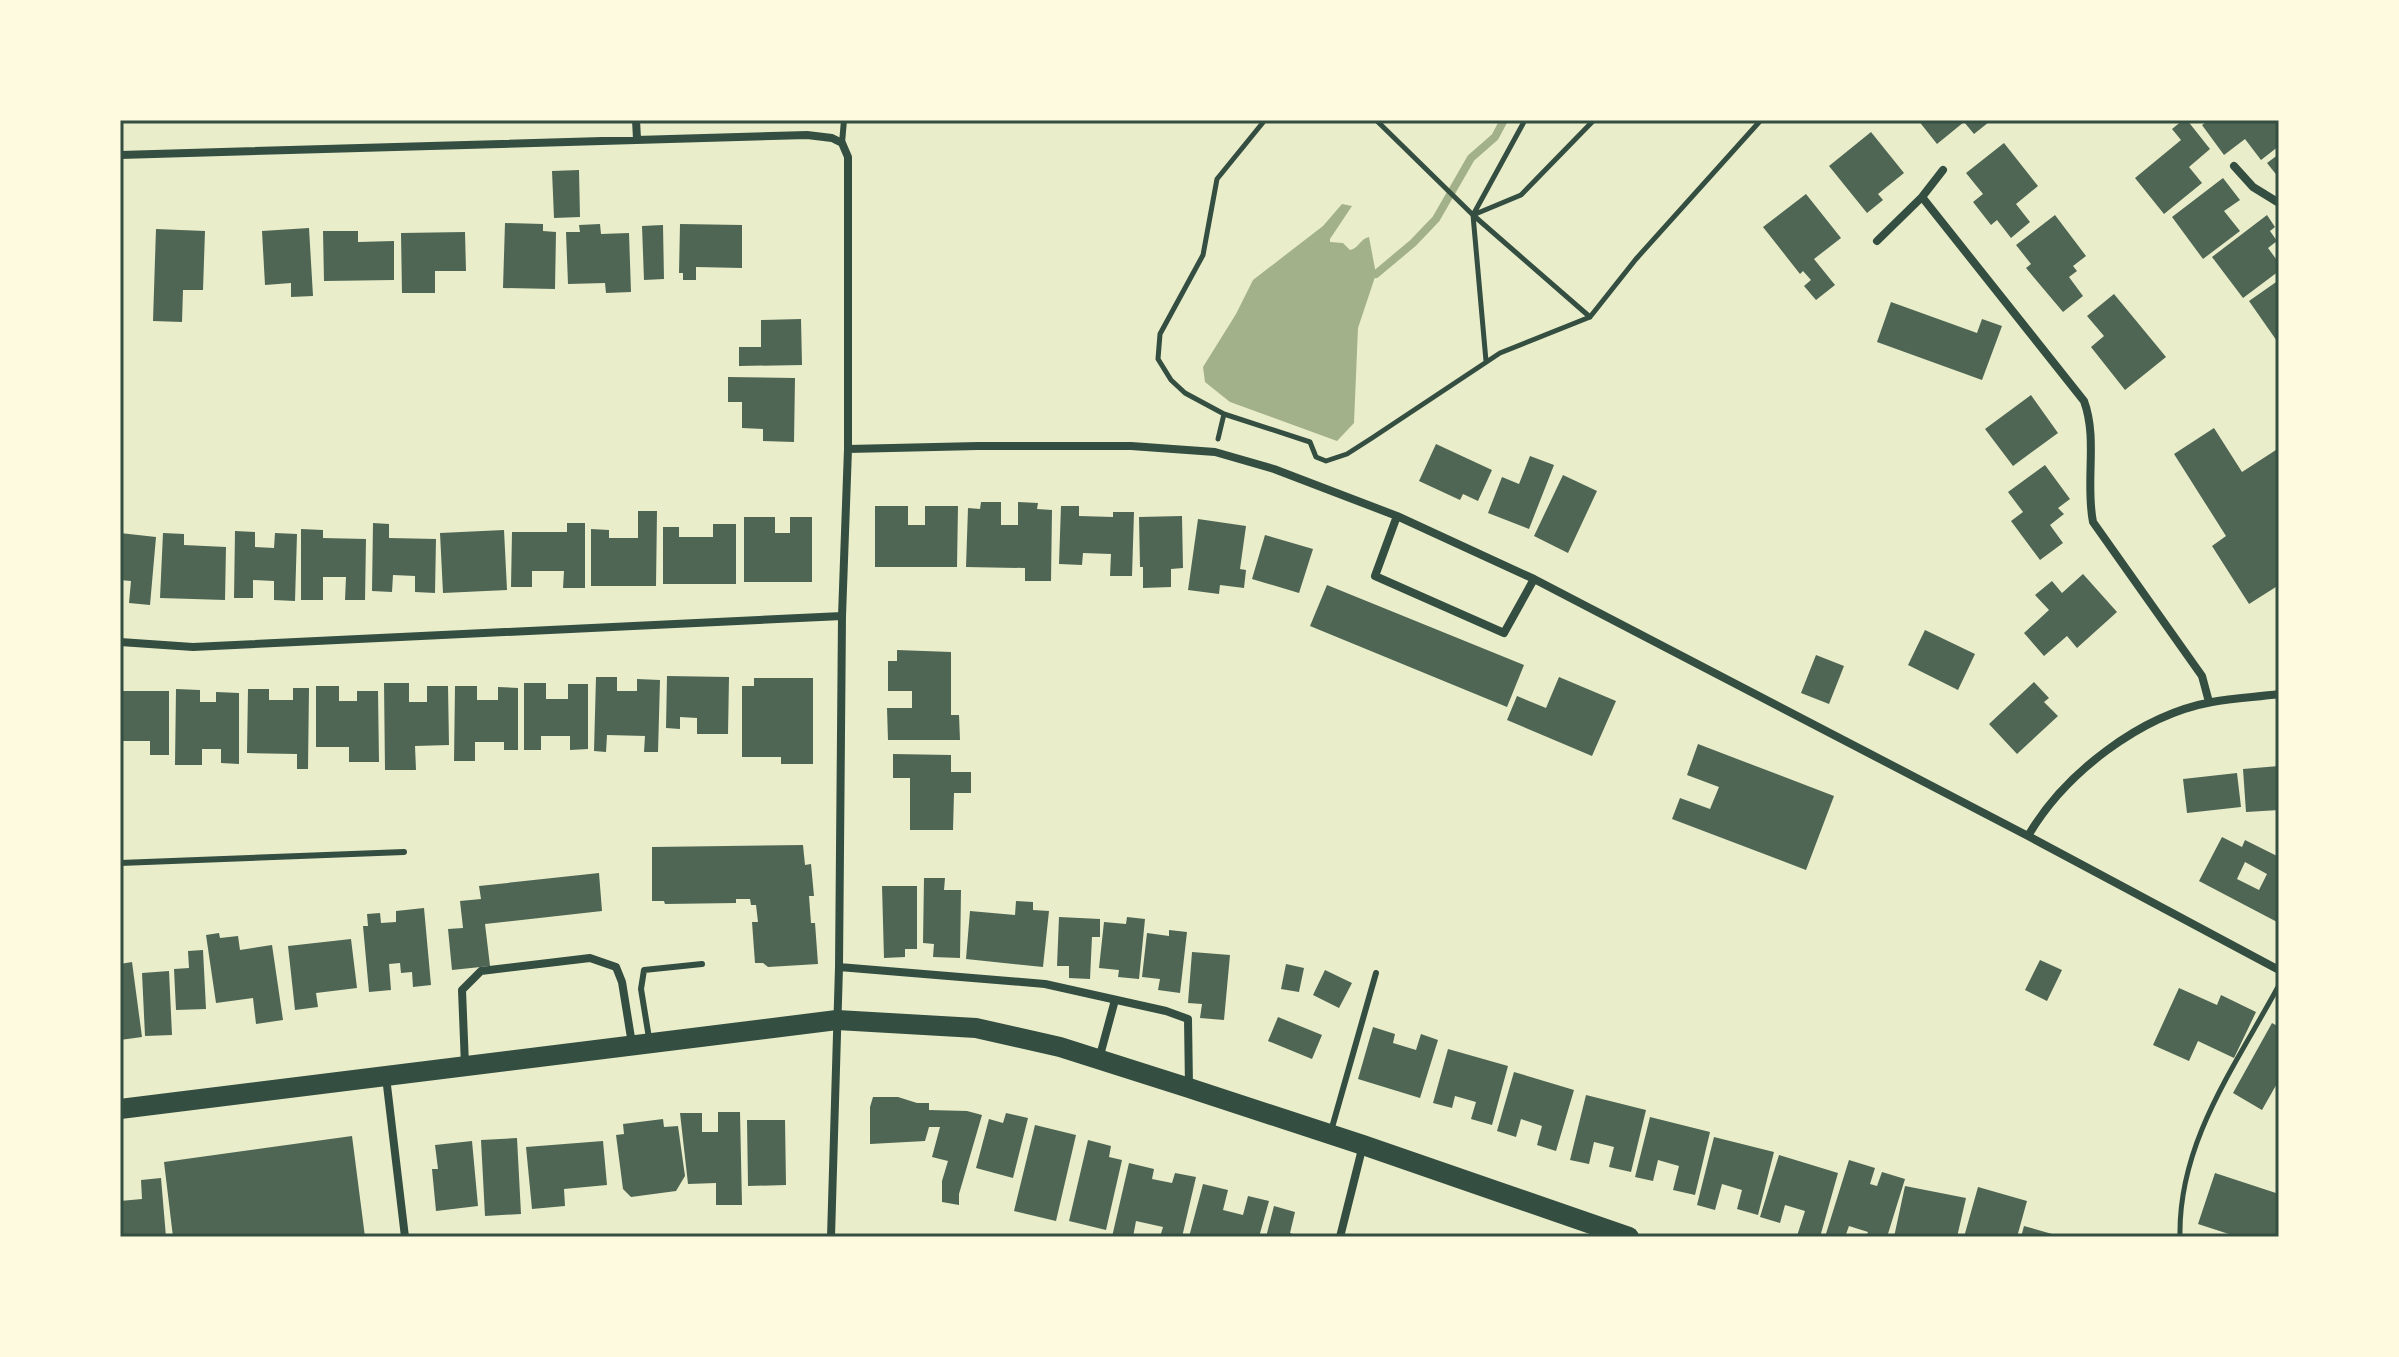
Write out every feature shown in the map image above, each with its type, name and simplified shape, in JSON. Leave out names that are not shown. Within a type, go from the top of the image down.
[{"type":"main road","points":[[120,1109],[837,1020],[976,1028],[1099,1059],[1363,1145],[1629,1237]]},
{"type":"street","points":[[636,120],[637,139]]},
{"type":"street","points":[[120,155],[807,135],[832,138],[842,143],[848,157],[848,449],[831,1237]]},
{"type":"street","points":[[2234,166],[2253,187],[2279,203]]},
{"type":"street","points":[[1877,241],[1922,197],[1943,170]]},
{"type":"street","points":[[1922,197],[2084,401],[2091,421],[2088,498],[2093,522],[2202,676],[2209,702]]},
{"type":"street","points":[[848,449],[1131,446],[1215,452],[1274,469],[1397,516],[1534,579],[2279,970]]},
{"type":"street","points":[[1397,516],[1375,576],[1504,633],[1534,579]]},
{"type":"street","points":[[120,642],[193,647],[842,616]]},
{"type":"street","points":[[2028,836],[2066,783],[2119,741],[2165,718],[2209,702],[2279,694]]},
{"type":"street","points":[[465,1066],[462,990],[481,971],[590,958],[616,967],[640,1043]]},
{"type":"street","points":[[839,967],[1045,984],[1166,1011],[1188,1019],[1189,1088]]},
{"type":"street","points":[[1099,1059],[1115,1000]]},
{"type":"street","points":[[386,1077],[405,1237]]},
{"type":"street","points":[[1340,1237],[1363,1145]]},
{"type":"lane","points":[[842,143],[844,120]]},
{"type":"lane","points":[[120,863],[404,852]]},
{"type":"lane","points":[[640,1043],[644,970],[702,964]]},
{"type":"lane","points":[[1330,1134],[1376,973]]},
{"type":"path","points":[[1265,120],[1217,179],[1203,255],[1160,334],[1158,359],[1171,380],[1185,393],[1224,414],[1310,442],[1316,457],[1326,461],[1347,454],[1500,353],[1590,317],[1636,259],[1761,120]]},
{"type":"path","points":[[1376,120],[1459,203],[1590,317]]},
{"type":"path","points":[[1486,361],[1473,215],[1525,120]]},
{"type":"path","points":[[1473,215],[1521,195],[1594,120]]},
{"type":"path","points":[[1215,452],[1224,414]]},
{"type":"path","points":[[2180,1237],[2184,1183],[2207,1117],[2229,1069],[2279,985]]},
{"type":"shaded area","points":[[1342,204],[1352,206],[1330,242],[1343,243],[1350,250],[1369,237],[1376,274],[1358,328],[1354,423],[1337,441],[1230,402],[1205,382],[1203,367],[1253,280],[1323,226]]},
{"type":"building","points":[[1918,120],[1989,122],[1974,134],[1964,122],[1937,144]]},
{"type":"building","points":[[2187,120],[2210,149],[2189,167],[2202,183],[2164,214],[2135,178],[2181,140],[2172,129]]},
{"type":"building","points":[[2216,120],[2217,123],[2221,120],[2279,120],[2279,146],[2261,160],[2245,139],[2224,155],[2202,125]]},
{"type":"building","points":[[1871,132],[1904,173],[1878,194],[1883,200],[1867,213],[1829,166]]},
{"type":"building","points":[[2004,143],[2038,186],[2016,204],[2030,222],[2011,238],[1997,220],[1991,225],[1973,202],[1983,194],[1966,173]]},
{"type":"building","points":[[2279,154],[2279,178],[2267,163]]},
{"type":"building","points":[[579,170],[580,217],[554,218],[552,171]]},
{"type":"building","points":[[2223,178],[2240,200],[2224,211],[2240,231],[2203,259],[2172,217]]},
{"type":"building","points":[[1806,194],[1841,238],[1814,259],[1835,285],[1816,300],[1804,286],[1811,280],[1803,271],[1800,274],[1763,227]]},
{"type":"building","points":[[2055,215],[2086,256],[2073,266],[2077,271],[2069,277],[2083,296],[2063,312],[2026,268],[2031,264],[2016,245]]},
{"type":"building","points":[[2267,215],[2275,227],[2270,231],[2277,241],[2268,248],[2279,263],[2279,271],[2243,298],[2212,257]]},
{"type":"building","points":[[505,223],[543,224],[543,231],[556,232],[555,289],[503,288]]},
{"type":"building","points":[[600,224],[601,234],[629,233],[631,292],[606,293],[605,283],[568,284],[566,232],[580,232],[579,225]]},
{"type":"building","points":[[680,224],[742,225],[742,268],[696,267],[696,280],[683,280],[683,273],[679,273]]},
{"type":"building","points":[[663,225],[664,279],[644,280],[642,226]]},
{"type":"building","points":[[309,228],[313,296],[291,297],[291,283],[265,285],[262,231]]},
{"type":"building","points":[[156,229],[205,231],[203,290],[183,290],[182,322],[153,321]]},
{"type":"building","points":[[323,231],[358,231],[358,242],[394,241],[394,280],[324,281]]},
{"type":"building","points":[[465,232],[466,271],[435,271],[435,293],[402,293],[401,233]]},
{"type":"building","points":[[2279,280],[2279,344],[2249,301]]},
{"type":"building","points":[[2114,294],[2166,357],[2125,390],[2091,347],[2104,336],[2087,316]]},
{"type":"building","points":[[1891,302],[1977,333],[1982,319],[2002,326],[1982,380],[1877,342]]},
{"type":"building","points":[[801,319],[802,365],[739,366],[739,347],[761,347],[761,320]]},
{"type":"building","points":[[728,377],[795,378],[794,442],[763,441],[763,429],[742,428],[742,402],[728,402]]},
{"type":"building","points":[[2031,395],[2058,433],[2013,466],[1985,429]]},
{"type":"building","points":[[2214,428],[2242,472],[2279,448],[2279,585],[2249,604],[2212,546],[2226,536],[2174,454]]},
{"type":"building","points":[[1436,444],[1492,470],[1478,501],[1463,494],[1460,500],[1419,481]]},
{"type":"building","points":[[1530,456],[1554,465],[1529,529],[1488,513],[1502,477],[1519,484]]},
{"type":"building","points":[[2045,465],[2070,499],[2058,508],[2064,514],[2050,525],[2063,543],[2040,560],[2011,521],[2023,512],[2008,492]]},
{"type":"building","points":[[1563,475],[1597,491],[1568,553],[1534,536]]},
{"type":"building","points":[[981,502],[1001,502],[1001,525],[1018,525],[1018,502],[1038,503],[1037,509],[1052,510],[1051,581],[1025,581],[1025,568],[966,567],[968,508],[980,509]]},
{"type":"building","points":[[875,506],[908,506],[908,525],[925,525],[925,506],[958,506],[957,567],[875,567]]},
{"type":"building","points":[[1061,506],[1079,506],[1079,516],[1113,517],[1113,512],[1134,512],[1132,576],[1110,576],[1111,554],[1083,553],[1082,565],[1059,564]]},
{"type":"building","points":[[638,511],[657,511],[656,586],[591,586],[591,529],[609,530],[609,538],[638,538]]},
{"type":"building","points":[[1182,516],[1183,568],[1171,569],[1171,587],[1143,588],[1139,517]]},
{"type":"building","points":[[744,517],[775,517],[775,533],[790,533],[790,517],[812,517],[812,582],[744,582]]},
{"type":"building","points":[[1198,519],[1246,526],[1240,569],[1246,570],[1244,588],[1220,585],[1219,594],[1188,590]]},
{"type":"building","points":[[373,523],[389,524],[389,538],[436,539],[435,593],[415,592],[415,576],[393,575],[392,592],[372,591]]},
{"type":"building","points":[[567,523],[585,523],[585,588],[563,588],[564,571],[532,571],[532,587],[511,587],[512,532],[567,532]]},
{"type":"building","points":[[713,524],[736,524],[736,584],[663,584],[663,527],[679,527],[679,537],[713,537]]},
{"type":"building","points":[[301,529],[323,530],[323,538],[366,539],[365,600],[345,600],[346,577],[323,577],[323,600],[301,600]]},
{"type":"building","points":[[504,530],[507,590],[443,593],[440,533]]},
{"type":"building","points":[[235,531],[255,532],[255,547],[274,548],[275,533],[297,534],[295,601],[274,600],[274,581],[253,580],[253,598],[234,598]]},
{"type":"building","points":[[120,533],[156,537],[150,605],[129,603],[131,581],[120,580]]},
{"type":"building","points":[[163,533],[184,534],[184,545],[226,547],[225,600],[160,598]]},
{"type":"building","points":[[1265,535],[1313,549],[1299,593],[1252,579]]},
{"type":"building","points":[[2083,574],[2117,612],[2077,648],[2067,636],[2044,656],[2024,633],[2049,610],[2035,595],[2052,581],[2062,593]]},
{"type":"building","points":[[1327,585],[1524,665],[1507,707],[1310,626]]},
{"type":"building","points":[[1925,630],[1975,654],[1958,690],[1908,665]]},
{"type":"building","points":[[897,650],[951,652],[951,715],[959,715],[960,740],[888,740],[887,708],[912,708],[912,691],[888,691],[888,661],[897,661]]},
{"type":"building","points":[[1816,655],[1844,666],[1829,704],[1801,693]]},
{"type":"building","points":[[667,676],[729,677],[728,734],[697,734],[697,718],[680,717],[680,729],[666,728]]},
{"type":"building","points":[[596,677],[617,677],[617,691],[637,691],[637,679],[660,680],[658,752],[644,752],[645,736],[607,735],[606,752],[594,751]]},
{"type":"building","points":[[1559,677],[1616,701],[1592,756],[1507,720],[1517,696],[1546,708]]},
{"type":"building","points":[[754,678],[813,678],[813,764],[781,764],[781,757],[742,757],[742,686],[754,686]]},
{"type":"building","points":[[2034,682],[2049,698],[2044,702],[2058,716],[2017,754],[1989,724]]},
{"type":"building","points":[[384,683],[409,683],[409,702],[427,702],[427,686],[448,686],[449,745],[415,746],[416,770],[385,770]]},
{"type":"building","points":[[524,683],[546,683],[546,699],[568,699],[568,684],[588,684],[588,749],[570,750],[570,736],[541,736],[541,750],[524,750]]},
{"type":"building","points":[[316,686],[339,686],[339,701],[357,701],[357,691],[378,691],[379,762],[349,762],[349,747],[316,747]]},
{"type":"building","points":[[455,686],[477,686],[477,700],[498,700],[498,687],[518,688],[518,750],[504,750],[504,742],[475,742],[475,761],[454,761]]},
{"type":"building","points":[[293,688],[309,688],[308,769],[297,769],[297,754],[247,753],[248,689],[269,689],[269,700],[293,700]]},
{"type":"building","points":[[176,689],[200,690],[200,702],[216,702],[216,692],[239,693],[239,764],[221,763],[221,749],[202,749],[202,765],[175,765]]},
{"type":"building","points":[[120,691],[169,691],[169,755],[150,755],[150,741],[120,741]]},
{"type":"building","points":[[1698,744],[1834,796],[1806,870],[1672,819],[1680,798],[1710,809],[1719,787],[1687,775]]},
{"type":"building","points":[[893,754],[951,755],[951,772],[971,772],[971,793],[954,793],[953,830],[910,830],[910,778],[893,778]]},
{"type":"building","points":[[2279,766],[2279,810],[2246,812],[2243,769]]},
{"type":"building","points":[[2237,773],[2241,807],[2187,813],[2183,779]]},
{"type":"building","points":[[2222,837],[2242,847],[2245,840],[2279,857],[2279,923],[2199,881]],"holes":[[[2245,862],[2267,874],[2259,890],[2237,879]]]},
{"type":"building","points":[[803,845],[805,865],[811,864],[814,896],[809,896],[811,923],[815,923],[818,964],[768,967],[755,963],[752,922],[758,922],[756,905],[751,905],[750,899],[736,899],[736,903],[665,904],[664,901],[652,901],[652,847]]},
{"type":"building","points":[[599,873],[602,911],[485,924],[490,966],[452,970],[448,929],[463,928],[460,901],[481,899],[479,886]]},
{"type":"building","points":[[924,878],[945,878],[944,890],[961,890],[960,958],[933,957],[934,944],[923,943]]},
{"type":"building","points":[[882,886],[917,886],[917,949],[905,949],[905,957],[884,958]]},
{"type":"building","points":[[1016,901],[1033,902],[1033,910],[1049,911],[1043,967],[966,959],[970,911],[1015,915]]},
{"type":"building","points":[[424,908],[431,985],[413,987],[412,972],[401,973],[400,963],[389,964],[391,990],[369,992],[363,926],[368,926],[367,914],[380,913],[381,923],[396,922],[396,911]]},
{"type":"building","points":[[1059,917],[1100,919],[1100,937],[1092,937],[1090,979],[1069,978],[1069,966],[1057,966]]},
{"type":"building","points":[[1127,917],[1145,919],[1139,979],[1118,977],[1119,970],[1099,968],[1104,922],[1126,924]]},
{"type":"building","points":[[1169,930],[1187,932],[1180,993],[1158,990],[1160,979],[1142,977],[1147,933],[1169,936]]},
{"type":"building","points":[[219,933],[220,938],[238,936],[240,950],[272,945],[283,1020],[256,1024],[253,998],[216,1003],[206,935]]},
{"type":"building","points":[[351,939],[357,988],[316,993],[318,1007],[295,1010],[288,946]]},
{"type":"building","points":[[203,950],[206,1009],[176,1010],[174,969],[189,968],[188,951]]},
{"type":"building","points":[[1192,952],[1230,955],[1224,1020],[1200,1018],[1202,1004],[1188,1003]]},
{"type":"building","points":[[2040,960],[2062,970],[2047,1001],[2025,990]]},
{"type":"building","points":[[132,962],[142,1037],[120,1040],[120,964]]},
{"type":"building","points":[[1286,964],[1304,968],[1299,992],[1281,989]]},
{"type":"building","points":[[1325,970],[1352,983],[1339,1008],[1313,995]]},
{"type":"building","points":[[169,971],[172,1035],[145,1036],[142,973]]},
{"type":"building","points":[[2179,988],[2217,1005],[2221,995],[2256,1012],[2234,1058],[2198,1041],[2189,1061],[2153,1045]]},
{"type":"building","points":[[1278,1017],[1322,1035],[1312,1059],[1268,1041]]},
{"type":"building","points":[[2272,1023],[2279,1027],[2279,1080],[2262,1110],[2233,1093]]},
{"type":"building","points":[[1373,1027],[1395,1034],[1393,1043],[1416,1050],[1421,1034],[1438,1040],[1420,1098],[1358,1079]]},
{"type":"building","points":[[1448,1049],[1508,1066],[1492,1125],[1471,1119],[1476,1102],[1455,1096],[1452,1108],[1433,1103]]},
{"type":"building","points":[[1514,1072],[1574,1090],[1556,1151],[1537,1145],[1542,1126],[1521,1119],[1516,1137],[1497,1131]]},
{"type":"building","points":[[1586,1095],[1646,1110],[1631,1172],[1609,1167],[1614,1147],[1594,1142],[1589,1164],[1570,1160]]},
{"type":"building","points":[[873,1097],[898,1097],[929,1103],[929,1110],[967,1111],[982,1115],[959,1194],[959,1205],[942,1202],[942,1181],[948,1161],[932,1157],[940,1127],[929,1127],[925,1141],[870,1144]]},
{"type":"building","points":[[718,1112],[740,1112],[742,1205],[716,1205],[716,1183],[688,1184],[680,1113],[702,1113],[702,1132],[718,1132]]},
{"type":"building","points":[[1006,1113],[1028,1118],[1013,1178],[976,1168],[989,1119],[1003,1123]]},
{"type":"building","points":[[1650,1117],[1710,1132],[1695,1195],[1673,1190],[1679,1166],[1658,1160],[1653,1181],[1635,1177]]},
{"type":"building","points":[[663,1119],[664,1127],[678,1126],[685,1176],[676,1191],[631,1197],[623,1189],[616,1135],[624,1134],[623,1124]]},
{"type":"building","points":[[747,1120],[785,1120],[786,1185],[748,1186]]},
{"type":"building","points":[[1035,1125],[1076,1135],[1056,1221],[1014,1211]]},
{"type":"building","points":[[352,1136],[365,1237],[173,1237],[164,1162]]},
{"type":"building","points":[[1714,1137],[1774,1152],[1758,1215],[1737,1209],[1742,1190],[1722,1184],[1715,1210],[1697,1205]]},
{"type":"building","points":[[517,1138],[521,1214],[485,1216],[481,1140]]},
{"type":"building","points":[[1088,1140],[1111,1146],[1109,1157],[1122,1160],[1106,1230],[1069,1221]]},
{"type":"building","points":[[472,1141],[478,1206],[436,1211],[432,1169],[438,1169],[435,1145]]},
{"type":"building","points":[[603,1141],[607,1185],[564,1189],[565,1206],[532,1209],[526,1147]]},
{"type":"building","points":[[1779,1155],[1838,1173],[1820,1237],[1797,1236],[1805,1211],[1785,1205],[1780,1223],[1760,1217]]},
{"type":"building","points":[[1849,1160],[1875,1168],[1870,1184],[1877,1186],[1882,1172],[1905,1179],[1887,1237],[1866,1237],[1868,1232],[1849,1226],[1845,1237],[1825,1237]]},
{"type":"building","points":[[1129,1163],[1154,1169],[1152,1179],[1172,1183],[1175,1173],[1196,1177],[1182,1237],[1160,1237],[1163,1227],[1136,1221],[1133,1237],[1112,1237]]},
{"type":"building","points":[[2215,1173],[2279,1194],[2279,1237],[2238,1237],[2198,1224]]},
{"type":"building","points":[[161,1178],[166,1237],[120,1237],[120,1201],[142,1199],[141,1180]]},
{"type":"building","points":[[1203,1184],[1228,1190],[1223,1210],[1243,1215],[1248,1196],[1269,1201],[1259,1237],[1189,1237]]},
{"type":"building","points":[[1905,1186],[1966,1198],[1957,1237],[1894,1237]]},
{"type":"building","points":[[1978,1187],[2027,1201],[2017,1237],[1964,1237]]},
{"type":"building","points":[[1274,1206],[1295,1212],[1290,1233],[1300,1237],[1266,1237]]},
{"type":"building","points":[[2024,1226],[2059,1236],[2059,1237],[2021,1237]]},
{"type":"waterway","points":[[1376,274],[1436,219],[1471,158],[1495,137],[1504,120]]}]
